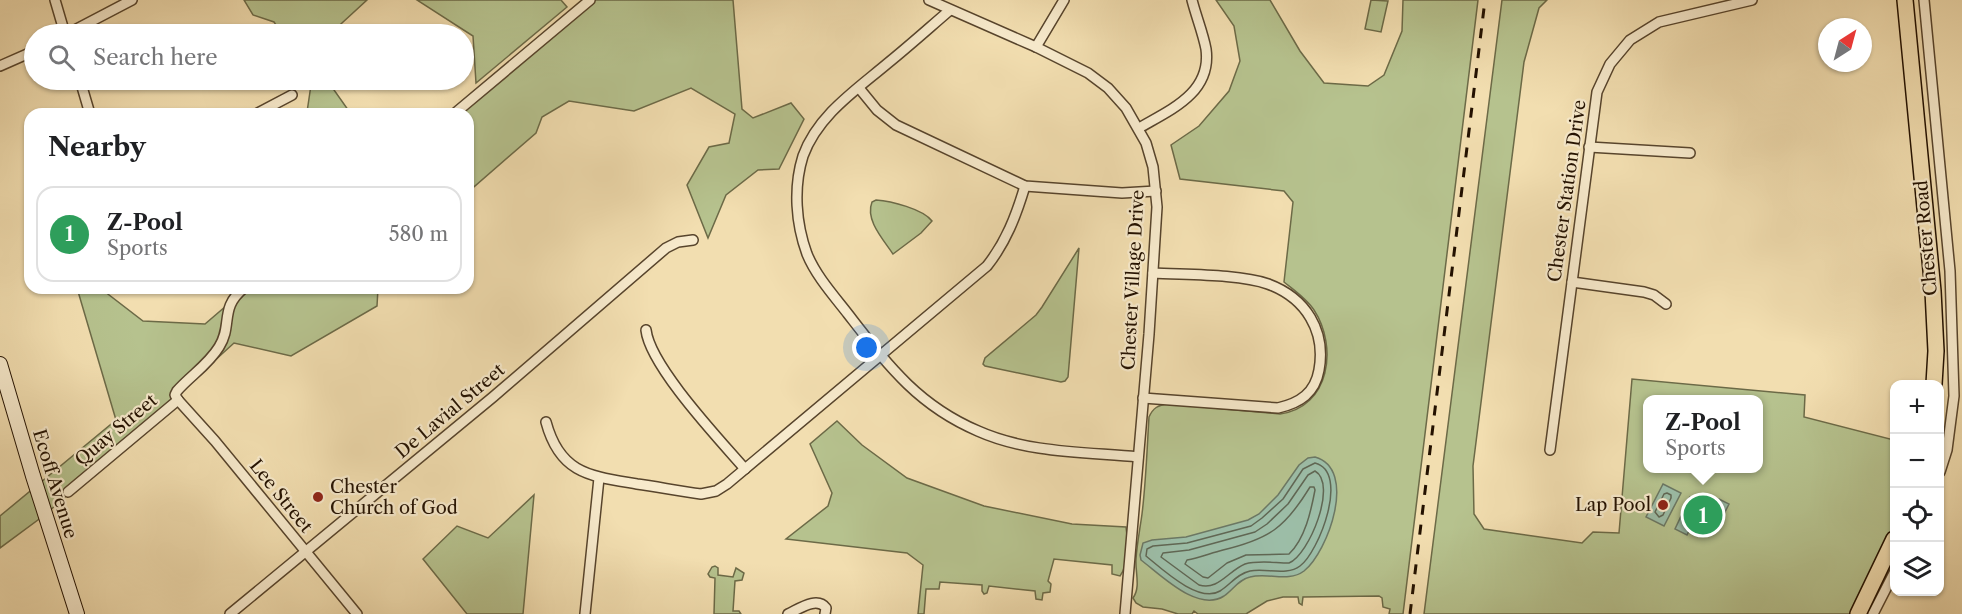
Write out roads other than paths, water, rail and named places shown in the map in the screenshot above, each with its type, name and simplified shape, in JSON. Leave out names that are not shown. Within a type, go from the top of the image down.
[{"type":"main road","name":"Chester Road","points":[[1905,0],[1933,291],[1936,351],[1934,380]]},
{"type":"main road","points":[[1858,614],[1893,542]]},
{"type":"street","points":[[55,0],[63,24]]},
{"type":"street","points":[[85,24],[132,0]]},
{"type":"street","points":[[461,108],[590,0]]},
{"type":"street","name":"Chester Village Drive","points":[[929,0],[1036,47],[1088,73],[1108,88],[1126,108],[1139,128],[1148,151],[1156,191],[1153,273],[1125,614]]},
{"type":"street","points":[[1036,47],[1064,0]]},
{"type":"street","points":[[1139,128],[1192,95],[1201,81],[1206,66],[1206,50],[1192,0]]},
{"type":"street","name":"Chester Station Drive","points":[[1550,450],[1597,92],[1610,64],[1630,40],[1659,22],[1752,0]]},
{"type":"street","name":"Chester Road","points":[[1924,0],[1950,271],[1954,396],[1944,459]]},
{"type":"street","points":[[950,10],[838,105],[819,126],[804,156],[797,183],[798,222],[808,256],[829,290],[880,356],[921,397],[949,417],[978,432],[1011,443],[1138,457]]},
{"type":"street","points":[[0,66],[24,55]]},
{"type":"street","points":[[859,88],[877,110],[896,125],[1025,186],[1122,194],[1156,191]]},
{"type":"street","points":[[83,90],[88,108]]},
{"type":"street","points":[[267,108],[292,95]]},
{"type":"street","points":[[1589,147],[1690,153]]},
{"type":"street","points":[[546,422],[552,441],[572,465],[583,472],[599,478],[701,494],[716,491],[987,266],[999,252],[1010,230],[1025,186]]},
{"type":"street","name":"De Lavial Street","points":[[230,614],[476,411],[666,248],[678,242],[693,240]]},
{"type":"street","points":[[1143,398],[1278,408],[1294,404],[1308,394],[1317,380],[1320,363],[1321,344],[1316,324],[1304,308],[1288,294],[1268,284],[1238,279],[1153,273]]},
{"type":"street","points":[[1572,282],[1644,292],[1654,295],[1666,304]]},
{"type":"street","name":"Quay Street","points":[[68,492],[178,400],[177,391],[213,356],[224,336],[228,307],[237,294]]},
{"type":"street","points":[[645,330],[647,341],[658,361],[682,395],[745,469]]},
{"type":"street","name":"Ecoff Avenue","points":[[0,364],[77,614]]},
{"type":"street","name":"Lee Street","points":[[178,400],[215,441],[357,614]]},
{"type":"street","points":[[585,614],[599,478]]},
{"type":"street","points":[[1873,614],[1890,581]]},
{"type":"street","points":[[788,614],[816,602],[823,604],[826,608],[825,614]]},
{"type":"water","points":[[1315,457],[1328,465],[1335,477],[1337,493],[1335,511],[1322,547],[1304,571],[1285,577],[1246,578],[1224,596],[1214,600],[1203,600],[1180,590],[1141,560],[1143,543],[1186,537],[1248,520],[1259,514],[1278,495],[1299,465],[1308,458]]},
{"type":"water","name":"Lap Pool","points":[[1663,484],[1681,493],[1664,526],[1646,517]]},
{"type":"water","points":[[1690,497],[1714,509],[1719,499],[1729,504],[1716,530],[1694,520],[1687,535],[1675,529]]},
{"type":"railway","points":[[1410,614],[1485,0]]},
{"type":"place","name":"Chester Church of God","points":[[318,497]]},
{"type":"place","name":"Lap Pool","points":[[1663,505]]},
{"type":"place","name":"Z-Pool","points":[[1703,515]]}]
